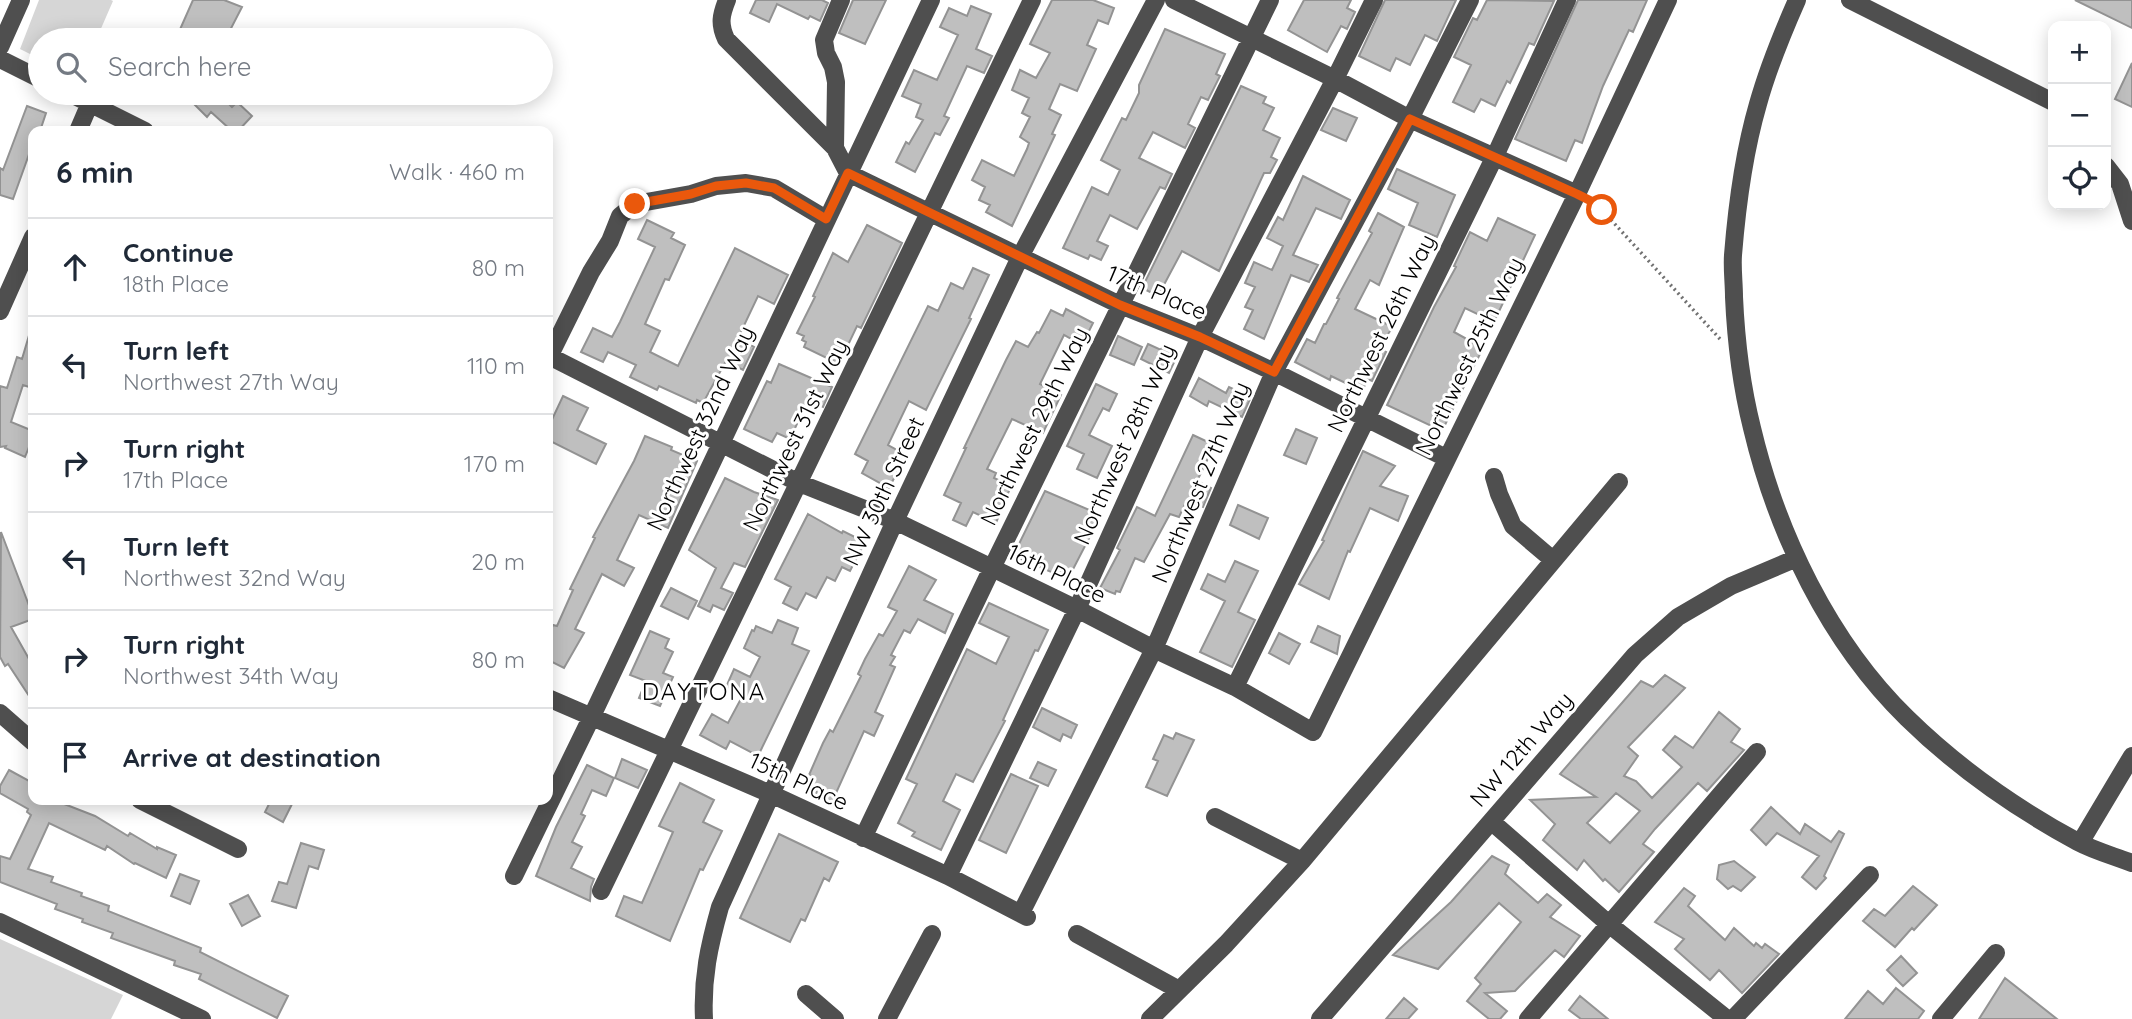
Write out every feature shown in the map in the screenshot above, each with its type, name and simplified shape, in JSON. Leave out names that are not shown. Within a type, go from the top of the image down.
[{"type":"street","points":[[0,47],[21,0]]},
{"type":"street","points":[[727,0],[721,27],[726,39],[835,148],[848,173]]},
{"type":"street","points":[[835,148],[836,82],[824,40],[841,0]]},
{"type":"street","name":"Northwest 32nd Way","points":[[553,796],[931,0]]},
{"type":"street","name":"Northwest 31st Way","points":[[601,891],[1032,0]]},
{"type":"street","name":"NW 30th Street","points":[[704,1019],[702,988],[708,950],[720,907],[895,521],[1021,255],[1156,0]]},
{"type":"street","points":[[1174,0],[1410,119],[1577,194]]},
{"type":"street","name":"Northwest 29th Way","points":[[863,838],[1270,0]]},
{"type":"street","name":"Northwest 28th Way","points":[[948,876],[1077,609],[1200,337],[1374,0]]},
{"type":"street","name":"Northwest 27th Way","points":[[1024,915],[1154,649],[1274,372],[1410,119],[1470,0]]},
{"type":"street","name":"Northwest 26th Way","points":[[1235,687],[1495,156],[1567,0]]},
{"type":"street","name":"Northwest 25th Way","points":[[1312,732],[1577,194],[1668,0]]},
{"type":"street","points":[[1797,0],[1776,49],[1757,105],[1744,169],[1733,257],[1737,354],[1762,471],[1797,558],[1840,632],[1867,672],[1906,717],[1949,756],[2004,796],[2080,843],[2132,863]]},
{"type":"street","points":[[1850,0],[2048,99]]},
{"type":"street","points":[[0,59],[28,73]]},
{"type":"street","points":[[80,126],[89,105]]},
{"type":"street","points":[[94,105],[135,126]]},
{"type":"street","points":[[2111,172],[2120,184],[2132,221]]},
{"type":"street","name":"17th Place","points":[[848,173],[1120,305],[1200,337],[1274,372],[1446,458]]},
{"type":"street","points":[[553,348],[591,272],[610,241],[620,216],[635,204],[691,194],[716,186],[746,183],[774,188],[826,219]]},
{"type":"street","points":[[0,311],[28,260]]},
{"type":"street","name":"16th Place","points":[[553,361],[799,483],[895,521],[1077,609],[1235,687],[1312,732]]},
{"type":"street","points":[[1494,477],[1513,526],[1553,560]]},
{"type":"street","points":[[1150,1019],[1226,944],[1302,861],[1619,482]]},
{"type":"street","name":"NW 12th Way","points":[[1320,1019],[1635,655],[1678,617],[1720,592],[1797,558]]},
{"type":"street","name":"15th Place","points":[[553,700],[773,795],[948,876],[1024,915]]},
{"type":"street","points":[[0,713],[28,738]]},
{"type":"street","points":[[1528,1019],[1757,752]]},
{"type":"street","points":[[2080,843],[2132,756]]},
{"type":"street","name":"Northwest 32nd Way","points":[[514,876],[549,805]]},
{"type":"street","points":[[169,806],[238,849]]},
{"type":"street","points":[[1215,817],[1302,861]]},
{"type":"street","points":[[1492,822],[1610,925],[1727,1019]]},
{"type":"street","points":[[1733,1019],[1870,875]]},
{"type":"street","points":[[0,922],[202,1019]]},
{"type":"street","points":[[887,1019],[932,934]]},
{"type":"street","points":[[1076,934],[1179,990]]},
{"type":"street","points":[[1941,1019],[1996,953]]},
{"type":"street","points":[[806,994],[835,1019]]},
{"type":"path","points":[[1577,194],[1597,204],[1714,334],[1737,354]]},
{"type":"shaded area","points":[[39,0],[113,1],[101,28],[28,28]]},
{"type":"shaded area","points":[[28,28],[28,53],[20,49]]},
{"type":"shaded area","points":[[0,939],[123,995],[111,1019],[0,1019]]},
{"type":"building","points":[[193,0],[224,0],[242,7],[231,28],[181,28]]},
{"type":"building","points":[[756,0],[822,0],[828,3],[820,21],[810,16],[808,19],[777,4],[769,22],[750,13]]},
{"type":"building","points":[[853,0],[886,0],[865,44],[839,33]]},
{"type":"building","points":[[1052,0],[1093,0],[1114,8],[1108,24],[1098,20],[1087,45],[1096,49],[1077,91],[1060,84],[1049,109],[1061,115],[1052,134],[1055,135],[1012,226],[986,212],[990,205],[979,200],[985,187],[972,180],[982,160],[1014,176],[1027,149],[1029,143],[1020,137],[1030,117],[1022,113],[1029,98],[1012,90],[1020,70],[1036,78],[1050,53],[1030,44]]},
{"type":"building","points":[[1304,0],[1351,0],[1347,8],[1355,12],[1347,29],[1341,26],[1327,52],[1288,30]]},
{"type":"building","points":[[1385,0],[1456,0],[1437,41],[1425,35],[1410,65],[1396,58],[1390,71],[1359,56]]},
{"type":"building","points":[[1487,0],[1554,1],[1534,45],[1529,43],[1510,83],[1507,81],[1495,106],[1481,99],[1474,112],[1453,102],[1471,65],[1454,57],[1473,18],[1477,20]]},
{"type":"building","points":[[1578,0],[1647,0],[1633,32],[1629,30],[1603,86],[1582,143],[1575,140],[1566,161],[1515,139]]},
{"type":"building","points":[[2075,0],[2132,0],[2132,28]]},
{"type":"building","points":[[971,6],[991,14],[976,49],[992,56],[984,73],[967,66],[944,116],[949,118],[940,135],[935,133],[915,172],[896,162],[906,142],[909,144],[923,120],[916,117],[921,104],[902,96],[914,70],[937,80],[958,35],[940,27],[949,8],[967,16]]},
{"type":"building","points":[[1165,29],[1225,54],[1216,74],[1220,76],[1208,100],[1201,97],[1188,124],[1195,128],[1185,148],[1153,132],[1139,158],[1172,174],[1165,189],[1160,187],[1137,229],[1110,215],[1097,241],[1108,246],[1101,260],[1090,255],[1088,259],[1063,248],[1092,187],[1108,195],[1120,170],[1101,160],[1122,118],[1126,120]]},
{"type":"building","points":[[2132,63],[2132,107],[2115,99]]},
{"type":"building","points":[[1241,86],[1266,97],[1263,103],[1274,108],[1263,130],[1280,138],[1271,157],[1277,160],[1270,173],[1264,173],[1219,271],[1182,251],[1158,296],[1142,288]]},
{"type":"building","points":[[195,105],[240,105],[252,116],[243,126],[226,126],[211,112],[207,117]]},
{"type":"building","points":[[27,106],[46,113],[42,126],[28,126],[28,157],[13,199],[0,195],[0,168],[3,170]]},
{"type":"building","points":[[1333,108],[1357,118],[1346,141],[1321,130]]},
{"type":"building","points":[[1397,169],[1455,195],[1437,237],[1409,225],[1418,203],[1388,189]]},
{"type":"building","points":[[1303,176],[1350,200],[1341,219],[1316,208],[1293,255],[1318,265],[1309,282],[1291,275],[1264,339],[1244,329],[1253,310],[1245,307],[1255,287],[1245,283],[1254,262],[1272,270],[1283,246],[1267,238],[1278,217],[1283,220]]},
{"type":"building","points":[[1378,213],[1404,227],[1379,285],[1370,280],[1355,309],[1393,327],[1378,348],[1386,352],[1372,381],[1368,379],[1362,391],[1331,376],[1330,380],[1295,362],[1307,339],[1315,343],[1326,324],[1372,233],[1369,231]]},
{"type":"building","points":[[1498,218],[1535,235],[1494,322],[1465,308],[1454,332],[1483,348],[1442,431],[1387,405],[1456,267],[1454,266],[1470,232],[1487,241]]},
{"type":"building","points":[[647,220],[674,233],[671,238],[685,245],[669,280],[665,279],[645,324],[660,331],[650,352],[678,366],[735,248],[788,275],[774,304],[758,296],[738,338],[754,347],[743,370],[726,361],[703,403],[697,400],[696,403],[659,386],[657,390],[630,377],[636,365],[608,352],[603,362],[581,352],[593,328],[612,337],[620,322],[655,247],[638,239]]},
{"type":"building","points":[[867,225],[902,243],[861,328],[857,326],[839,364],[804,347],[804,336],[797,333],[833,253],[848,262]]},
{"type":"building","points":[[973,268],[989,275],[969,318],[971,319],[926,410],[909,401],[888,445],[906,455],[889,488],[862,473],[868,461],[855,454],[928,306],[938,311],[951,283],[963,289]]},
{"type":"building","points":[[1066,309],[1093,323],[1082,345],[1064,335],[1040,384],[1061,395],[1043,433],[1012,419],[987,469],[996,473],[994,478],[1011,486],[996,523],[973,512],[966,526],[953,520],[961,503],[944,495],[1016,341],[1028,347],[1051,310],[1063,316]]},
{"type":"building","points":[[1118,336],[1142,347],[1134,365],[1110,355]]},
{"type":"building","points":[[28,339],[28,387],[23,385],[11,422],[28,429],[28,450],[25,457],[5,448],[6,446],[0,447],[0,386],[7,388],[17,357],[22,359]]},
{"type":"building","points":[[1148,344],[1161,350],[1163,345],[1179,352],[1169,373],[1141,359]]},
{"type":"building","points":[[779,364],[832,387],[823,407],[808,400],[790,439],[777,433],[772,442],[744,429],[767,381],[771,383]]},
{"type":"building","points":[[1199,378],[1226,393],[1229,387],[1251,397],[1242,417],[1209,401],[1207,406],[1190,396]]},
{"type":"building","points":[[1096,384],[1117,394],[1109,411],[1103,408],[1089,435],[1112,446],[1097,478],[1077,469],[1084,454],[1067,446]]},
{"type":"building","points":[[563,396],[588,408],[577,430],[606,444],[596,464],[553,442],[553,417]]},
{"type":"building","points":[[1296,429],[1317,438],[1306,464],[1284,455]]},
{"type":"building","points":[[1193,435],[1210,443],[1208,446],[1213,448],[1197,481],[1211,488],[1203,507],[1187,500],[1179,517],[1170,514],[1144,562],[1135,558],[1120,592],[1116,591],[1115,594],[1100,588],[1120,550],[1117,548],[1137,507],[1155,516]]},
{"type":"building","points":[[645,436],[697,461],[668,528],[639,515],[617,560],[634,568],[624,586],[602,574],[575,629],[584,633],[564,668],[553,662],[553,625],[557,626],[573,590],[570,589],[595,538],[593,537]]},
{"type":"building","points":[[1363,451],[1395,466],[1380,486],[1408,496],[1398,521],[1370,508],[1350,552],[1348,551],[1329,599],[1299,584],[1324,541],[1322,540]]},
{"type":"building","points":[[725,478],[778,500],[745,567],[734,563],[721,588],[733,593],[724,610],[713,605],[710,612],[698,606],[716,568],[689,550]]},
{"type":"building","points":[[1045,491],[1101,515],[1068,579],[1013,556]]},
{"type":"building","points":[[1238,505],[1268,518],[1259,539],[1230,525]]},
{"type":"building","points":[[808,514],[865,542],[850,571],[842,567],[835,581],[827,577],[816,598],[806,593],[797,610],[783,603],[791,587],[775,579]]},
{"type":"building","points":[[1,532],[28,603],[28,621],[11,627],[28,657],[28,694],[8,664],[5,666],[0,657]]},
{"type":"building","points":[[1235,561],[1258,571],[1238,612],[1255,620],[1232,667],[1200,652],[1225,601],[1201,589],[1208,574],[1225,582]]},
{"type":"building","points":[[909,566],[936,580],[924,600],[953,614],[945,633],[918,619],[910,633],[904,630],[891,655],[895,657],[890,665],[895,667],[875,712],[883,716],[874,736],[864,731],[832,802],[815,795],[816,792],[809,788],[814,777],[809,775],[823,743],[830,730],[833,732],[861,676],[858,674],[865,659],[879,634],[883,636],[897,611],[888,607]]},
{"type":"building","points":[[671,588],[697,601],[688,619],[661,606]]},
{"type":"building","points":[[989,603],[1048,630],[1038,651],[1035,650],[1003,720],[1005,721],[973,782],[956,774],[943,801],[960,810],[941,850],[912,836],[915,832],[898,823],[917,784],[906,779],[967,649],[996,664],[1009,637],[979,623]]},
{"type":"building","points":[[778,620],[798,628],[792,644],[809,651],[758,756],[730,741],[726,749],[700,735],[712,714],[728,723],[743,695],[726,687],[734,669],[750,677],[760,657],[744,648],[752,630],[754,631],[756,626],[772,633]]},
{"type":"building","points":[[1318,626],[1340,636],[1337,654],[1311,642]]},
{"type":"building","points":[[650,631],[669,639],[665,648],[673,652],[663,673],[673,677],[660,706],[639,698],[646,681],[630,675]]},
{"type":"building","points":[[1279,633],[1300,644],[1289,664],[1269,653]]},
{"type":"building","points":[[1665,675],[1685,688],[1628,747],[1638,756],[1624,776],[1636,781],[1652,798],[1682,767],[1663,750],[1675,736],[1693,748],[1719,712],[1740,729],[1731,742],[1744,750],[1707,791],[1698,783],[1655,829],[1643,844],[1654,852],[1619,892],[1605,879],[1603,881],[1584,860],[1577,870],[1543,840],[1555,824],[1530,800],[1596,797],[1560,774],[1641,681],[1653,687]],"holes":[[[1616,793],[1640,811],[1610,843],[1587,823]]]},
{"type":"building","points":[[1042,708],[1077,725],[1071,738],[1063,734],[1060,741],[1033,727]]},
{"type":"building","points":[[1176,733],[1194,740],[1167,796],[1146,787],[1158,761],[1153,759],[1164,735],[1173,739]]},
{"type":"building","points":[[622,759],[647,770],[638,788],[615,778]]},
{"type":"building","points":[[1038,762],[1056,770],[1048,786],[1030,778]]},
{"type":"building","points":[[587,765],[614,778],[606,796],[592,790],[581,814],[585,816],[572,842],[582,847],[571,868],[594,879],[590,901],[536,876],[556,827]]},
{"type":"building","points":[[9,770],[28,780],[28,805],[67,805],[95,816],[128,836],[130,833],[157,849],[176,855],[166,878],[134,864],[107,846],[105,850],[49,823],[28,869],[53,877],[51,882],[109,906],[108,911],[201,948],[200,952],[288,996],[277,1018],[199,979],[201,974],[174,965],[175,961],[111,938],[113,933],[55,909],[57,904],[0,882],[0,856],[10,859],[31,815],[27,812],[28,809],[0,793],[0,786]]},
{"type":"building","points":[[1011,774],[1038,786],[1006,853],[979,840]]},
{"type":"building","points":[[680,783],[714,800],[703,822],[722,831],[703,870],[700,869],[670,941],[616,916],[624,896],[642,903],[673,832],[659,826]]},
{"type":"building","points":[[268,805],[292,805],[283,822],[265,812]]},
{"type":"building","points":[[1771,807],[1800,834],[1805,824],[1831,842],[1839,831],[1844,834],[1824,876],[1826,878],[1816,889],[1802,877],[1819,856],[1777,833],[1766,845],[1751,830]]},
{"type":"building","points":[[779,834],[838,862],[829,881],[824,878],[805,921],[801,919],[790,942],[740,918]]},
{"type":"building","points":[[301,843],[324,850],[318,869],[309,866],[296,908],[272,901],[279,882],[287,884]]},
{"type":"building","points":[[1492,856],[1509,865],[1505,874],[1538,903],[1547,894],[1561,905],[1550,917],[1580,936],[1564,957],[1555,950],[1515,991],[1485,993],[1507,1011],[1500,1019],[1489,1019],[1467,1001],[1481,984],[1475,978],[1521,922],[1499,903],[1438,969],[1393,955],[1451,902]]},
{"type":"building","points":[[1734,861],[1755,877],[1741,891],[1733,886],[1728,889],[1717,879],[1719,865]]},
{"type":"building","points":[[180,874],[199,881],[190,904],[171,896]]},
{"type":"building","points":[[1913,886],[1937,905],[1895,947],[1863,921],[1874,909],[1885,916]]},
{"type":"building","points":[[1684,888],[1695,896],[1688,906],[1725,940],[1734,928],[1754,946],[1756,943],[1762,948],[1765,944],[1779,954],[1742,993],[1719,970],[1710,980],[1675,949],[1684,939],[1655,922]]},
{"type":"building","points":[[248,895],[260,916],[242,926],[230,904]]},
{"type":"building","points":[[1901,956],[1917,973],[1903,986],[1887,970]]},
{"type":"building","points":[[2005,978],[2057,1019],[1979,1019]]},
{"type":"building","points":[[1896,988],[1924,1011],[1918,1019],[1845,1019],[1868,991],[1883,1004]]},
{"type":"building","points":[[1580,996],[1608,1019],[1581,1019],[1569,1010]]},
{"type":"building","points":[[1404,998],[1417,1009],[1408,1019],[1386,1019]]},
{"type":"district","name":"DAYTONA","points":[[704,691]]},
{"type":"route","points":[[635,204],[691,194],[716,186],[746,183],[774,188],[826,219],[848,173],[1120,305],[1200,337],[1274,372],[1410,119],[1577,194],[1597,204],[1602,210]]}]
